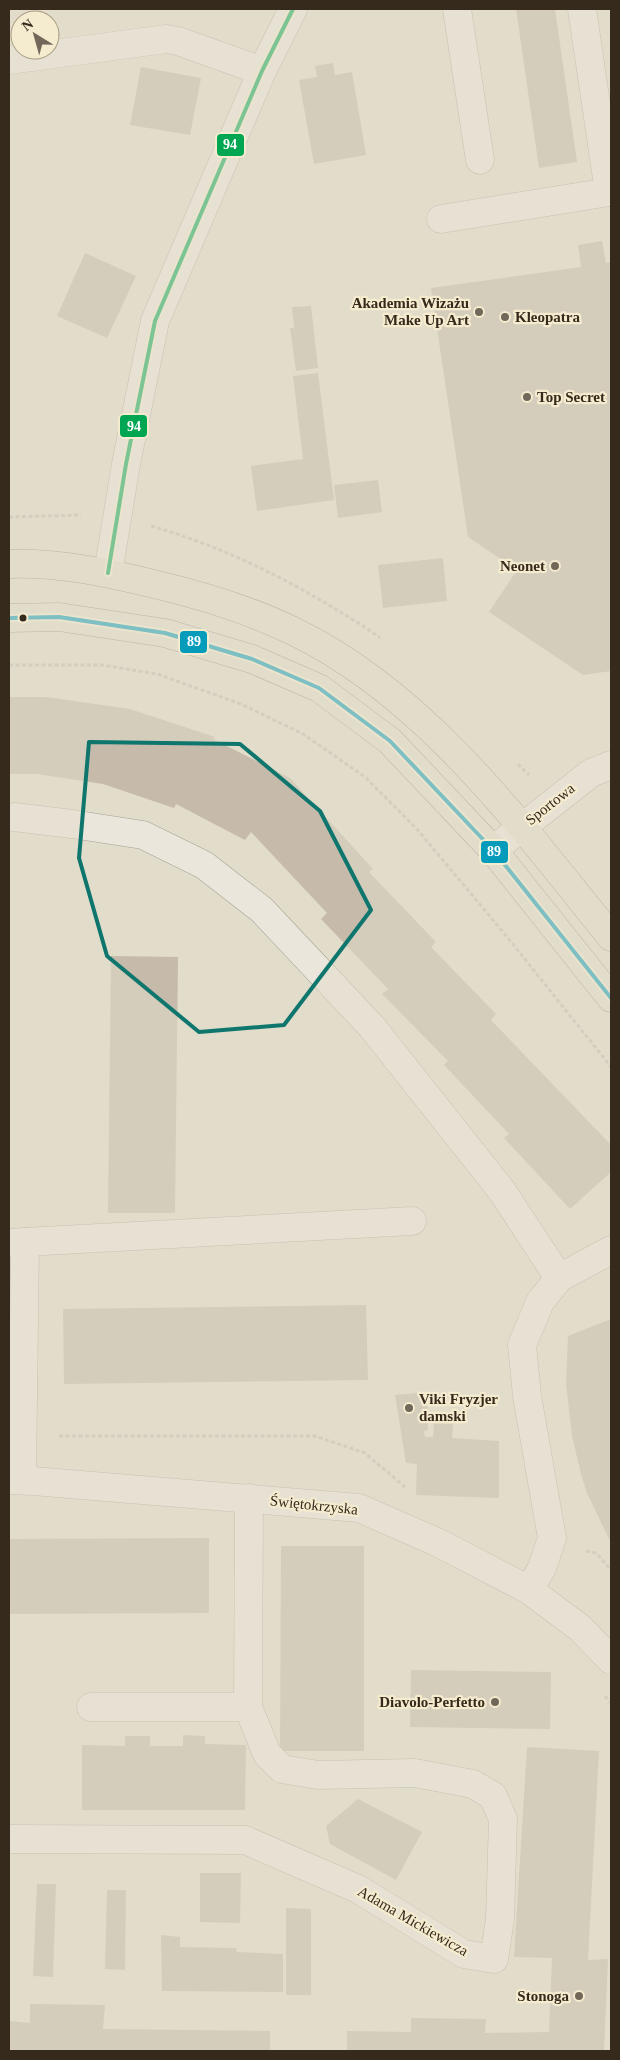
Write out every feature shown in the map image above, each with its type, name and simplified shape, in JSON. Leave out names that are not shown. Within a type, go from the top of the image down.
[{"type":"main road","points":[[9,564],[29,563],[108,573],[207,597],[293,631],[345,661],[402,704],[468,767],[522,826],[611,937]]},
{"type":"main road","points":[[9,618],[60,617],[166,633],[252,659],[319,688],[390,741],[493,850],[611,998]]},
{"type":"street","points":[[108,573],[126,464],[155,321],[262,71],[293,9]]},
{"type":"street","points":[[457,9],[480,160]]},
{"type":"street","points":[[441,219],[610,192],[582,9]]},
{"type":"street","points":[[9,60],[166,39],[178,40],[262,71]]},
{"type":"street","name":"Sportowa","points":[[493,850],[591,773],[611,765]]},
{"type":"street","points":[[14,816],[143,835],[204,865],[262,910],[372,1027],[502,1191],[559,1278]]},
{"type":"street","points":[[21,1480],[17,1243],[412,1221]]},
{"type":"street","points":[[529,1590],[542,1568],[552,1538],[527,1396],[522,1344],[540,1302],[559,1278],[611,1250]]},
{"type":"street","name":"Świętokrzyska","points":[[21,1480],[359,1508],[439,1543],[529,1590],[580,1628],[611,1660]]},
{"type":"street","name":"Adama Mickiewicza","points":[[9,1839],[245,1840],[358,1889],[464,1954],[494,1959],[500,1919],[503,1819],[493,1796],[473,1784],[415,1773],[318,1775],[282,1769],[267,1754],[248,1707],[249,1498]]},
{"type":"street","points":[[91,1708],[248,1707]]},
{"type":"path","points":[[9,665],[102,665],[157,674],[242,704],[303,734],[365,777],[416,828],[508,938],[611,1068]]},
{"type":"path","points":[[598,1689],[611,1703]]},
{"type":"highlighted area","points":[[89,742],[240,744],[320,811],[371,910],[284,1025],[199,1032],[107,956],[79,858]]},
{"type":"building","points":[[516,9],[555,9],[577,162],[539,168]]},
{"type":"building","points":[[333,63],[335,75],[352,72],[366,155],[314,164],[299,80],[317,77],[315,66]]},
{"type":"building","points":[[141,67],[201,78],[190,135],[130,125]]},
{"type":"building","points":[[602,241],[606,263],[611,262],[611,671],[583,675],[489,612],[517,570],[468,537],[431,288],[581,267],[578,245]]},
{"type":"building","points":[[85,253],[136,276],[107,338],[57,316]]},
{"type":"building","points":[[311,306],[318,368],[296,371],[290,328],[294,328],[292,307]]},
{"type":"building","points":[[318,373],[334,500],[257,511],[251,466],[303,459],[293,376]]},
{"type":"building","points":[[378,480],[382,512],[338,518],[334,485]]},
{"type":"building","points":[[443,558],[447,601],[383,608],[378,565]]},
{"type":"building","points":[[9,697],[47,697],[130,709],[215,737],[213,739],[290,778],[373,869],[369,872],[436,942],[431,947],[496,1014],[491,1020],[611,1145],[611,1172],[570,1209],[504,1138],[509,1134],[444,1065],[448,1061],[382,994],[388,989],[321,919],[327,913],[251,832],[245,840],[176,804],[174,808],[103,784],[37,774],[9,774]]},
{"type":"building","points":[[111,956],[178,957],[175,1213],[108,1213]]},
{"type":"building","points":[[366,1305],[368,1380],[64,1384],[63,1309]]},
{"type":"building","points":[[611,1319],[611,1543],[587,1493],[581,1474],[572,1436],[566,1383],[568,1336]]},
{"type":"building","points":[[427,1392],[428,1430],[424,1431],[425,1437],[433,1437],[434,1423],[453,1424],[452,1438],[499,1441],[499,1498],[416,1495],[417,1464],[406,1463],[395,1395]]},
{"type":"building","points":[[209,1538],[209,1613],[9,1614],[9,1539]]},
{"type":"building","points":[[281,1546],[364,1546],[364,1751],[280,1751]]},
{"type":"building","points":[[411,1670],[551,1672],[550,1729],[410,1727]]},
{"type":"building","points":[[183,1735],[205,1736],[205,1744],[246,1745],[245,1810],[82,1810],[82,1745],[125,1746],[125,1736],[150,1736],[150,1746],[183,1746]]},
{"type":"building","points":[[527,1747],[599,1751],[588,1960],[608,1959],[604,2051],[347,2051],[347,2031],[411,2032],[411,2018],[486,2019],[485,2033],[549,2032],[552,1958],[514,1957]]},
{"type":"building","points":[[358,1799],[422,1832],[396,1880],[330,1844],[326,1826]]},
{"type":"building","points":[[200,1873],[241,1873],[240,1923],[200,1922]]},
{"type":"building","points":[[37,1884],[56,1884],[53,1977],[33,1976]]},
{"type":"building","points":[[107,1890],[126,1890],[125,1970],[105,1969]]},
{"type":"building","points":[[286,1908],[311,1909],[311,1995],[286,1995]]},
{"type":"building","points":[[161,1935],[180,1937],[180,1947],[236,1948],[237,1952],[283,1954],[283,1992],[162,1991]]},
{"type":"building","points":[[30,2004],[105,2005],[103,2029],[270,2031],[270,2051],[9,2051],[9,2021],[30,2023]]},
{"type":"transit line","name":"94","points":[[108,573],[126,464],[155,321],[262,71],[293,9]]},
{"type":"transit line","name":"89","points":[[9,618],[59,617],[165,633],[252,659],[319,688],[390,741],[493,850],[611,998]]},
{"type":"place","name":"Akademia Wizażu Make Up Art","points":[[479,312]]},
{"type":"place","name":"Kleopatra","points":[[505,317]]},
{"type":"place","name":"Top Secret","points":[[527,397]]},
{"type":"place","name":"Neonet","points":[[555,566]]},
{"type":"place","name":"Viki Fryzjer damski","points":[[409,1408]]},
{"type":"place","name":"Diavolo-Perfetto","points":[[495,1702]]},
{"type":"place","name":"Stonoga","points":[[579,1996]]}]
